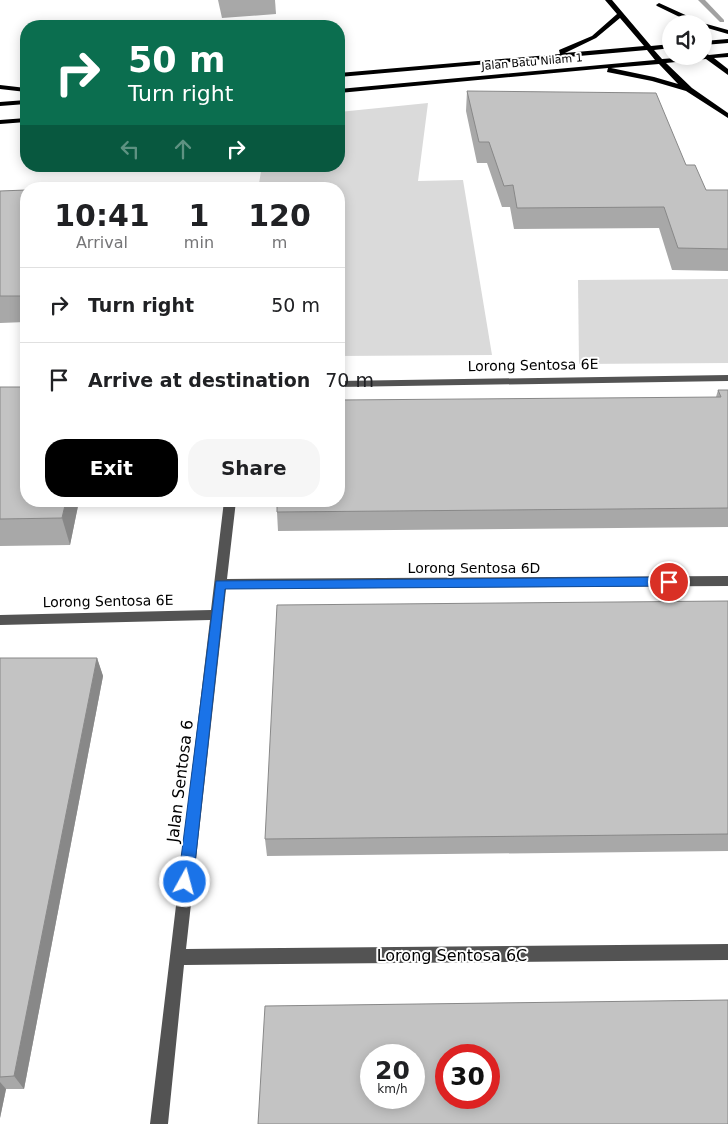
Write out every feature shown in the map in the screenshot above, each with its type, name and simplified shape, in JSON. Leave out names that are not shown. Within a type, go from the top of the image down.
[{"type":"main road","points":[[608,0],[660,61],[689,90],[728,116]]},
{"type":"main road","points":[[657,3],[668,15]]},
{"type":"main road","points":[[657,3],[682,15]]},
{"type":"main road","points":[[555,56],[594,37],[620,15]]},
{"type":"main road","points":[[712,27],[728,32]]},
{"type":"main road","points":[[712,42],[728,41]]},
{"type":"main road","name":"Jalan Batu Nilam 1","points":[[345,74],[662,47]]},
{"type":"main road","name":"Jalan Batu Nilam 1","points":[[712,55],[728,55]]},
{"type":"main road","points":[[712,60],[728,73]]},
{"type":"main road","name":"Jalan Batu Nilam 1","points":[[345,90],[660,61]]},
{"type":"main road","points":[[595,67],[654,79],[689,90]]},
{"type":"main road","points":[[0,87],[20,89]]},
{"type":"main road","points":[[0,104],[20,102]]},
{"type":"main road","points":[[0,122],[20,120]]},
{"type":"street","name":"Lorong Sentosa 6E","points":[[345,384],[728,378]]},
{"type":"street","name":"Jalan Sentosa 6","points":[[159,1124],[176,957],[229,507]]},
{"type":"street","name":"Lorong Sentosa 6D","points":[[220,584],[728,581]]},
{"type":"street","name":"Lorong Sentosa 6E","points":[[0,620],[216,615]]},
{"type":"street","name":"Lorong Sentosa 6C","points":[[176,957],[728,952]]},
{"type":"shaded area","points":[[428,103],[418,181],[463,180],[492,355],[345,356],[345,182],[259,182],[261,172],[345,172],[345,111]]},
{"type":"shaded area","points":[[728,279],[728,363],[579,364],[578,280]]},
{"type":"building","points":[[467,91],[656,93],[686,165],[695,165],[706,190],[728,190],[728,249],[678,248],[664,207],[517,208],[513,185],[504,186],[489,142],[479,142]]},
{"type":"building","points":[[20,190],[20,296],[0,296],[0,191]]},
{"type":"building","points":[[0,387],[20,387],[20,507],[65,507],[62,518],[0,519]]},
{"type":"building","points":[[718,390],[728,390],[728,508],[277,512],[277,507],[345,507],[345,400],[721,397]]},
{"type":"building","points":[[728,601],[728,834],[265,839],[277,605]]},
{"type":"building","points":[[0,658],[97,658],[14,1076],[0,1077]]},
{"type":"building","points":[[728,1000],[728,1124],[258,1124],[265,1006]]},
{"type":"waterway","points":[[701,0],[722,21]]},
{"type":"route","points":[[185,882],[220,584],[669,582]]}]
